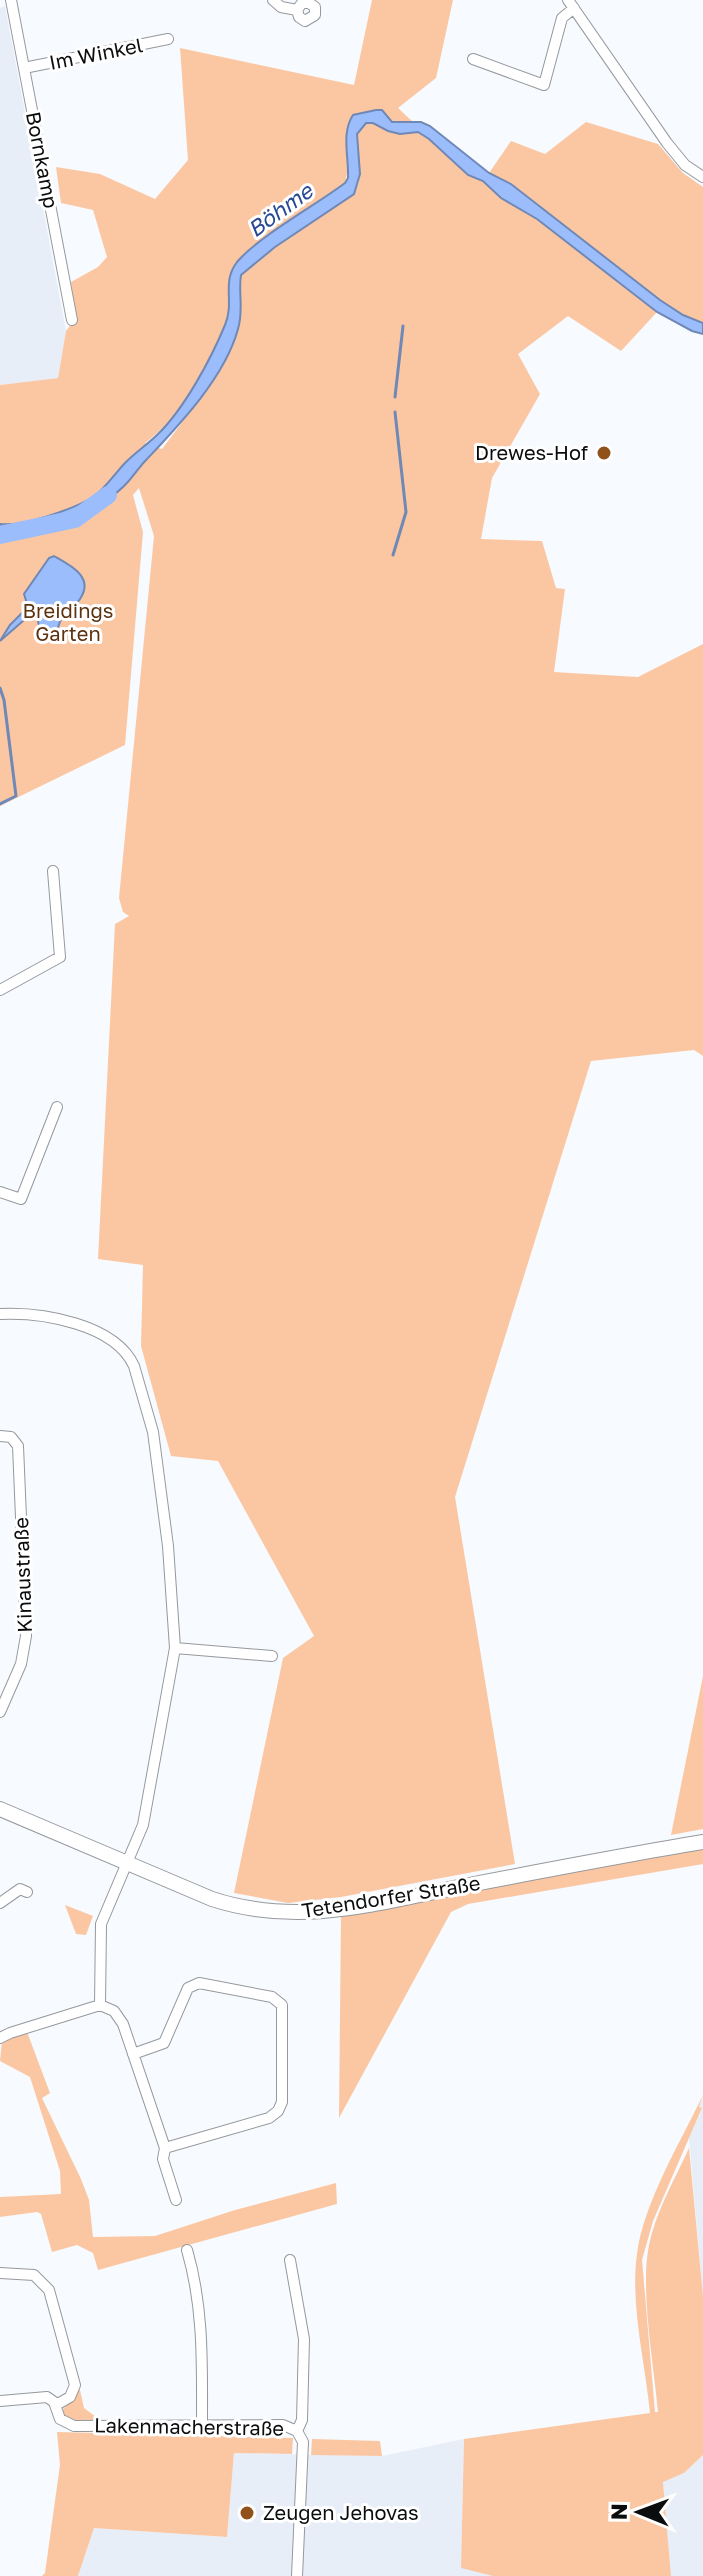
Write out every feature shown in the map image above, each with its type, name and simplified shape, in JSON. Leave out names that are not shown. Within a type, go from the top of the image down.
[{"type":"street","name":"Bornkamp","points":[[11,0],[72,320]]},
{"type":"street","points":[[273,0],[281,7],[297,10]]},
{"type":"street","points":[[473,59],[544,85],[562,18],[571,4],[667,143],[685,165],[703,177]]},
{"type":"street","name":"Im Winkel","points":[[24,68],[168,39]]},
{"type":"street","points":[[0,990],[60,957],[53,871]]},
{"type":"street","points":[[0,1192],[21,1199],[57,1107]]},
{"type":"street","points":[[0,1314],[44,1317],[105,1335],[123,1348],[139,1379],[153,1432],[168,1546],[175,1648],[143,1825],[99,1931],[100,2005]]},
{"type":"street","name":"Kinaustraße","points":[[0,1712],[21,1664],[26,1636],[18,1446],[5,1436]]},
{"type":"street","points":[[175,1648],[272,1656]]},
{"type":"street","name":"Tetendorfer Straße","points":[[0,1809],[229,1904],[264,1912],[300,1914],[346,1909],[703,1842]]},
{"type":"street","points":[[0,1903],[20,1889],[27,1892]]},
{"type":"street","points":[[133,2054],[164,2043],[188,1988],[199,1983],[272,1997],[282,2005],[282,2102],[278,2111],[269,2118],[165,2148]]},
{"type":"street","points":[[0,2037],[100,2005],[114,2011],[120,2017],[165,2148],[163,2159],[176,2200]]},
{"type":"street","points":[[187,2250],[194,2275],[203,2338],[202,2425]]},
{"type":"street","points":[[290,2260],[304,2339],[302,2420],[297,2431],[303,2442],[297,2576]]},
{"type":"street","points":[[0,2273],[34,2275],[49,2290],[75,2385],[70,2397],[56,2405]]},
{"type":"street","name":"Lakenmacherstraße","points":[[0,2401],[43,2396],[51,2399],[60,2419],[69,2425],[283,2425],[297,2431]]},
{"type":"shaded area","points":[[5,6],[66,331],[58,378],[0,385],[0,8]]},
{"type":"shaded area","points":[[703,2098],[703,2296],[689,2138],[702,2109],[698,2108]]},
{"type":"shaded area","points":[[464,2439],[461,2567],[493,2576],[78,2576],[94,2528],[227,2537],[234,2453],[382,2456]]},
{"type":"shaded area","points":[[703,2455],[703,2576],[671,2576],[663,2481],[684,2473]]},
{"type":"green space","name":"Breidings Garten","points":[[372,0],[453,0],[436,78],[398,108],[413,122],[392,122],[381,110],[346,136],[348,169],[345,183],[276,229],[241,259],[233,272],[229,317],[216,350],[171,419],[145,443],[162,449],[208,388],[233,342],[241,313],[241,275],[275,247],[354,194],[359,181],[357,134],[366,123],[400,134],[418,132],[429,139],[467,175],[483,181],[502,198],[537,219],[657,312],[621,351],[568,316],[518,354],[540,394],[492,478],[481,539],[542,541],[556,588],[565,589],[554,672],[638,677],[703,644],[703,1056],[694,1050],[591,1061],[455,1497],[515,1864],[341,1897],[288,1903],[234,1893],[283,1658],[314,1636],[218,1461],[171,1456],[141,1346],[143,1265],[98,1259],[115,924],[129,916],[123,912],[119,898],[154,536],[139,488],[133,495],[143,532],[125,745],[0,806],[0,385],[58,378],[66,331],[74,320],[71,282],[98,267],[107,257],[93,210],[61,203],[56,167],[100,174],[155,199],[188,160],[180,48],[354,85]]},
{"type":"green space","points":[[586,122],[658,144],[683,173],[703,187],[703,323],[682,315],[660,300],[512,184],[489,173],[511,141],[545,154]]},
{"type":"green space","points":[[703,1676],[703,1829],[671,1835]]},
{"type":"green space","points":[[703,1846],[703,1864],[468,1904],[451,1912],[339,2118],[341,1915]]},
{"type":"green space","points":[[65,1905],[93,1916],[86,1935],[76,1934]]},
{"type":"green space","points":[[27,2032],[50,2093],[42,2098],[89,2200],[93,2237],[155,2236],[235,2210],[336,2183],[337,2204],[98,2270],[93,2253],[77,2245],[52,2252],[41,2214],[0,2217],[0,2197],[61,2194],[60,2171],[30,2077],[0,2061],[2,2041]]},
{"type":"green space","points":[[703,2095],[699,2107],[702,2108],[653,2221],[642,2260],[655,2412],[658,2412],[647,2309],[646,2268],[660,2211],[689,2148],[703,2296],[703,2455],[684,2473],[663,2482],[671,2576],[493,2576],[461,2568],[464,2439],[650,2413],[635,2293],[637,2254],[655,2194]]},
{"type":"green space","points":[[79,2386],[84,2408],[100,2420],[71,2420],[64,2417],[63,2409],[76,2396]]},
{"type":"green space","points":[[57,2432],[293,2438],[292,2454],[234,2453],[227,2537],[94,2528],[78,2576],[42,2576],[45,2573],[60,2465]]},
{"type":"green space","points":[[312,2439],[380,2441],[382,2456],[311,2455]]},
{"type":"water","points":[[382,110],[392,122],[421,122],[430,126],[489,173],[511,184],[660,300],[703,323],[703,334],[657,312],[537,219],[501,198],[483,181],[468,175],[418,132],[400,134],[366,123],[357,134],[360,174],[354,194],[275,247],[241,275],[240,322],[232,347],[212,382],[173,431],[126,484],[99,504],[46,528],[0,538],[0,524],[21,523],[48,516],[93,497],[168,424],[196,383],[225,325],[230,277],[237,262],[273,231],[345,183],[348,178],[346,137],[349,122],[353,115]]},
{"type":"water","points":[[54,556],[83,578],[84,591],[80,599],[63,614],[55,636],[41,636],[37,616],[31,614],[0,641],[10,625],[28,607],[24,594],[49,558]]},
{"type":"waterway","points":[[395,397],[403,326]]},
{"type":"waterway","points":[[393,555],[406,512],[395,412]]},
{"type":"waterway","name":"Böhme","points":[[0,535],[75,519],[108,495]]},
{"type":"waterway","points":[[0,688],[16,796],[0,804]]},
{"type":"place","name":"Drewes-Hof","points":[[604,453]]},
{"type":"place","name":"Zeugen Jehovas","points":[[247,2513]]}]
